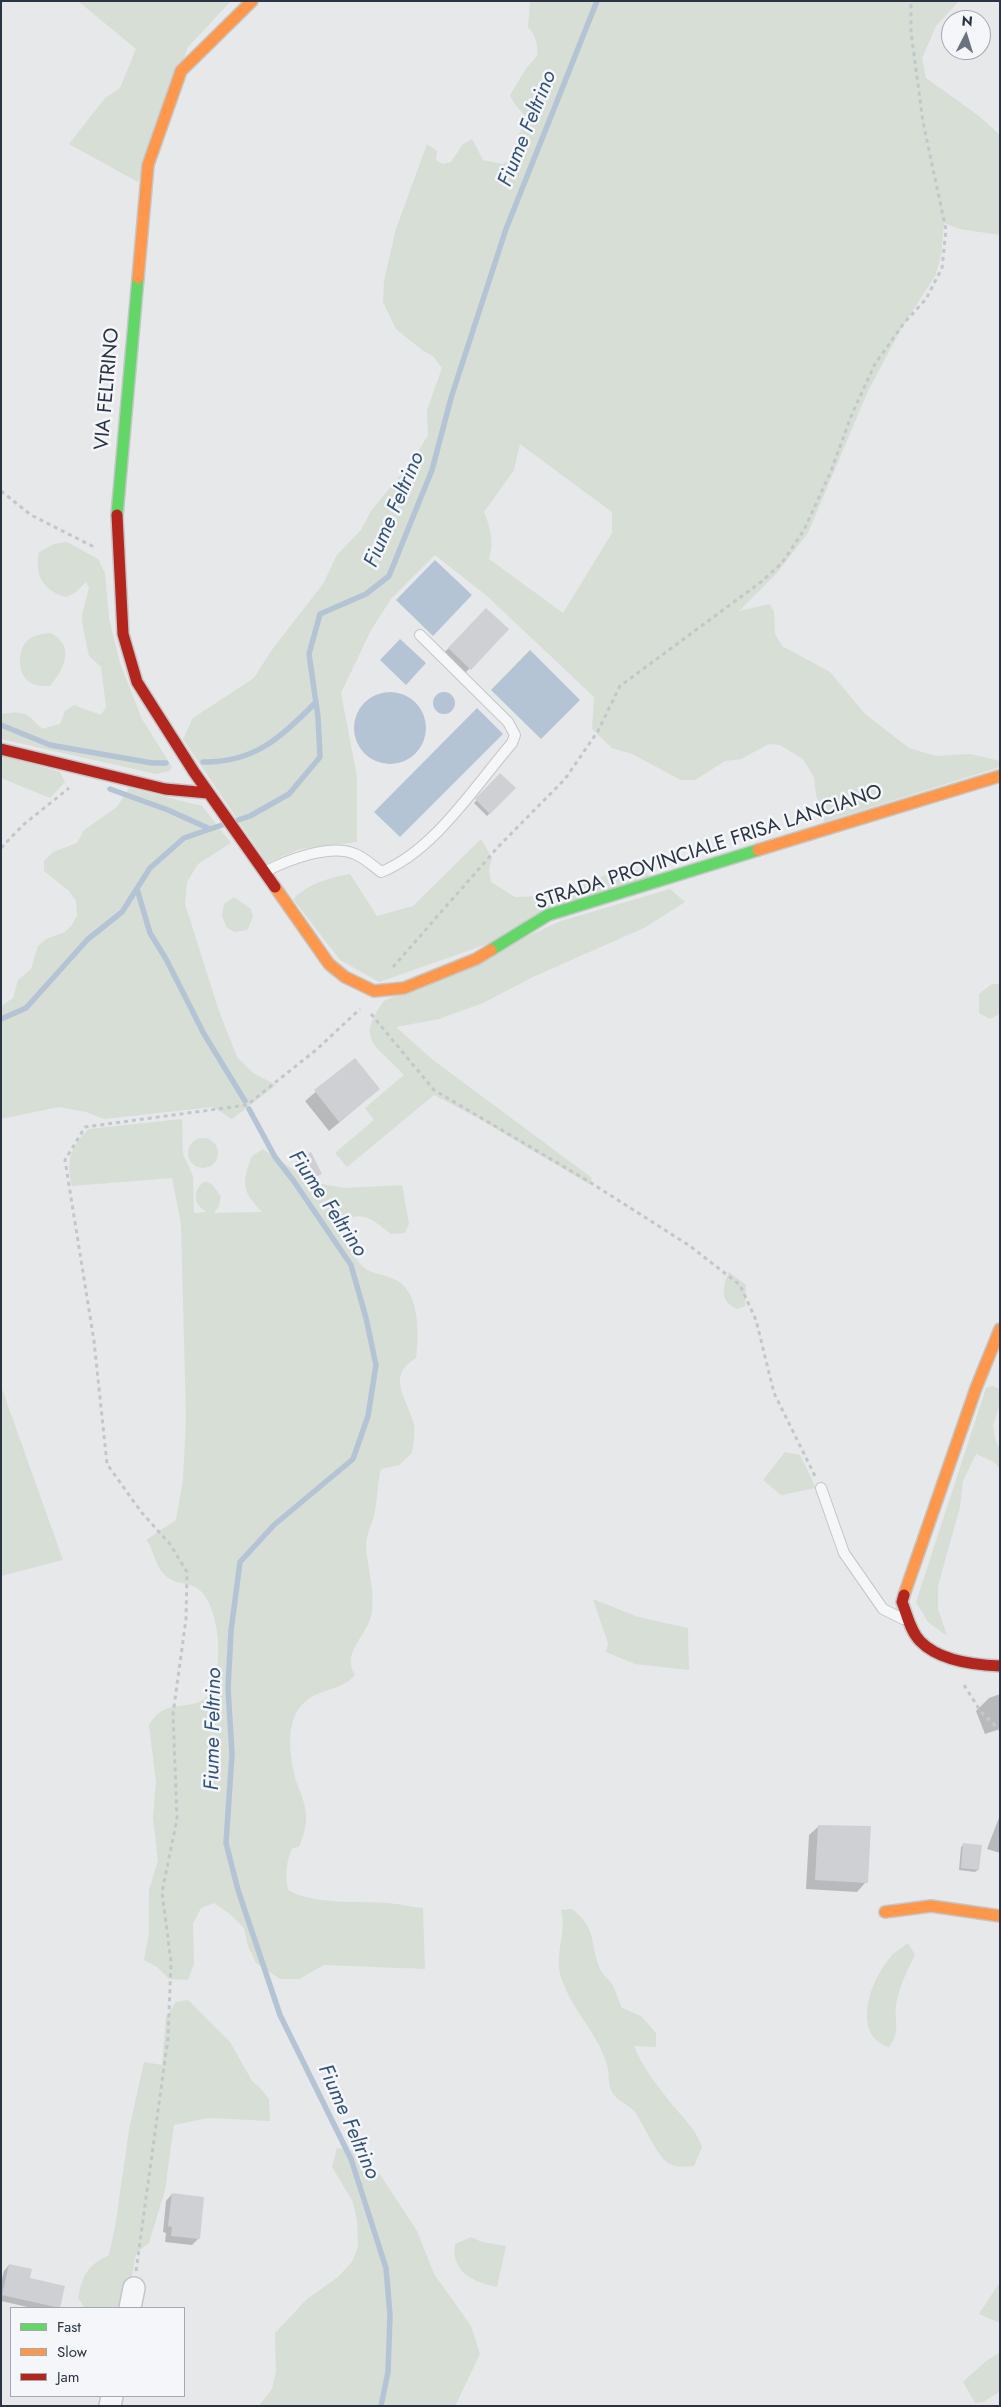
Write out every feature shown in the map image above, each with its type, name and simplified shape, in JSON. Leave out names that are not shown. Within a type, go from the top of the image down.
[{"type":"street","name":"VIA FELTRINO","points":[[208,793],[138,682],[123,634],[116,521],[148,165],[181,71],[252,1]]},
{"type":"street","points":[[1,749],[165,789],[208,793],[329,964],[345,977],[374,991]]},
{"type":"street","name":"STRADA PROVINCIALE FRISA LANCIANO","points":[[374,991],[404,988],[476,959],[548,915],[1000,776]]},
{"type":"street","points":[[1000,1329],[976,1388],[902,1602],[920,1641],[947,1657],[983,1666],[1000,1666]]},
{"type":"street","points":[[885,1912],[932,1906],[1000,1916]]},
{"type":"lane","points":[[263,873],[291,859],[318,852],[354,853],[381,872],[399,865],[441,828],[512,743],[515,735],[508,722],[420,636]]},
{"type":"lane","points":[[821,1488],[844,1553],[883,1609],[911,1623]]},
{"type":"path","points":[[374,991],[427,925],[492,854],[565,779],[598,730],[620,686],[760,582],[782,563],[804,530],[875,364],[904,323],[926,299],[942,268],[946,230],[923,122],[911,32],[911,1]]},
{"type":"path","points":[[1,491],[31,515],[60,532],[92,547],[118,555]]},
{"type":"path","points":[[1,848],[23,825],[90,770]]},
{"type":"path","points":[[132,2298],[168,2038],[171,1962],[162,1892],[177,1819],[173,1714],[186,1620],[187,1572],[170,1544],[142,1513],[107,1464],[94,1341],[65,1160],[84,1127],[247,1105],[316,1050],[364,1006]]},
{"type":"path","points":[[370,1013],[434,1090],[596,1186],[690,1246],[740,1285],[756,1320],[774,1393],[821,1488]]},
{"type":"path","points":[[947,1657],[981,1712],[1000,1730]]},
{"type":"shaded area","points":[[78,1],[231,1],[188,47],[138,182],[69,144],[105,98],[120,88],[136,49]]},
{"type":"shaded area","points":[[530,1],[959,1],[951,10],[941,10],[941,21],[936,26],[922,58],[926,78],[979,116],[1000,135],[1000,235],[960,229],[944,223],[941,256],[935,276],[901,329],[868,391],[808,533],[776,574],[739,611],[770,604],[774,612],[775,634],[782,646],[830,672],[865,714],[909,748],[936,756],[970,754],[1000,761],[1000,767],[824,822],[816,795],[814,777],[803,759],[780,745],[769,744],[741,759],[725,761],[695,780],[681,780],[632,754],[612,748],[592,729],[594,697],[487,596],[435,555],[391,599],[371,630],[341,693],[357,777],[357,842],[300,849],[267,863],[183,739],[193,718],[254,678],[271,651],[323,584],[337,555],[361,530],[371,511],[415,457],[428,435],[427,410],[442,368],[433,356],[422,350],[396,329],[383,302],[384,281],[396,229],[427,144],[437,151],[436,160],[442,164],[451,162],[463,144],[472,139],[483,160],[502,164],[511,161],[525,116],[510,95],[527,67],[537,56],[536,41],[528,27]],"holes":[[[520,444],[612,512],[612,533],[563,613],[489,559],[491,535],[484,512],[514,470]]]},
{"type":"shaded area","points":[[67,542],[98,559],[105,573],[109,618],[120,663],[142,719],[172,767],[169,771],[156,774],[1,739],[1,714],[15,712],[24,714],[42,729],[60,724],[65,711],[74,705],[101,715],[106,707],[101,667],[89,656],[83,628],[82,615],[89,588],[86,582],[76,592],[66,597],[58,594],[42,581],[38,568],[39,552],[54,544]]},
{"type":"shaded area","points":[[51,633],[63,645],[65,658],[63,665],[60,673],[50,686],[35,685],[27,680],[22,671],[20,660],[22,648],[33,637]]},
{"type":"shaded area","points":[[1,755],[60,772],[65,782],[50,798],[1,778]]},
{"type":"shaded area","points":[[129,788],[202,806],[231,843],[198,864],[187,882],[185,904],[219,1011],[237,1057],[253,1073],[276,1085],[232,1119],[213,1107],[104,1119],[86,1112],[59,1107],[1,1119],[1,1006],[13,998],[18,980],[31,969],[38,946],[46,939],[65,932],[72,925],[77,915],[76,901],[69,891],[44,871],[44,861],[53,852],[77,843],[84,830],[117,807]]},
{"type":"shaded area","points":[[481,839],[492,858],[489,870],[491,882],[515,897],[545,896],[621,870],[638,870],[658,879],[493,942],[379,982],[340,960],[293,899],[299,893],[320,882],[350,874],[377,916],[413,906]]},
{"type":"shaded area","points":[[670,889],[685,902],[644,928],[535,976],[483,1003],[439,1019],[396,1027],[433,1060],[592,1178],[589,1184],[476,1117],[434,1095],[347,1167],[335,1153],[374,1120],[365,1108],[404,1075],[378,1049],[370,1034],[375,1014],[384,1001],[561,921]]},
{"type":"shaded area","points":[[234,897],[251,909],[253,917],[247,930],[235,932],[227,928],[222,916],[224,904]]},
{"type":"shaded area","points":[[992,984],[1000,984],[1000,1014],[990,1019],[979,1013],[979,994]]},
{"type":"shaded area","points":[[182,1119],[183,1154],[193,1176],[194,1213],[207,1212],[199,1205],[196,1197],[198,1189],[205,1181],[212,1184],[221,1197],[219,1206],[214,1213],[262,1212],[250,1198],[245,1186],[245,1180],[252,1156],[263,1149],[307,1179],[326,1185],[346,1188],[402,1185],[409,1224],[405,1233],[391,1234],[368,1218],[358,1216],[352,1217],[347,1228],[354,1254],[362,1266],[396,1280],[410,1294],[414,1304],[418,1338],[416,1358],[407,1365],[402,1372],[400,1380],[403,1395],[414,1425],[412,1453],[399,1465],[381,1469],[373,1519],[366,1544],[373,1599],[371,1616],[351,1659],[351,1667],[355,1675],[342,1685],[311,1697],[304,1702],[294,1717],[290,1745],[292,1764],[305,1805],[306,1818],[299,1847],[292,1848],[290,1853],[287,1864],[287,1879],[288,1890],[310,1898],[388,1903],[423,1908],[425,1969],[324,1965],[299,1979],[280,1979],[256,1963],[248,1946],[244,1928],[230,1914],[214,1903],[201,1908],[193,1924],[194,1964],[188,1980],[169,1979],[157,1967],[144,1960],[149,1934],[149,1890],[158,1860],[153,1818],[156,1782],[149,1725],[156,1715],[162,1711],[198,1702],[208,1695],[217,1671],[218,1656],[216,1623],[205,1596],[193,1586],[176,1582],[167,1577],[160,1569],[146,1540],[176,1520],[183,1480],[186,1419],[181,1223],[172,1178],[72,1186],[69,1169],[71,1155],[77,1142],[89,1129]]},
{"type":"shaded area","points":[[203,1138],[213,1143],[218,1153],[213,1163],[203,1168],[193,1163],[188,1153],[193,1143]]},
{"type":"shaded area","points":[[729,1272],[746,1285],[745,1306],[737,1309],[731,1306],[724,1294]]},
{"type":"shaded area","points":[[1,1386],[63,1560],[1,1576]]},
{"type":"shaded area","points":[[993,1386],[1000,1389],[1000,1403],[993,1426],[996,1442],[1000,1449],[1000,1469],[994,1462],[976,1454],[963,1481],[960,1507],[938,1586],[938,1609],[947,1636],[928,1622],[916,1602],[986,1388]]},
{"type":"shaded area","points":[[785,1452],[800,1455],[816,1488],[781,1495],[763,1480]]},
{"type":"shaded area","points":[[593,1599],[638,1617],[688,1628],[689,1670],[635,1664],[606,1652],[608,1643]]},
{"type":"shaded area","points":[[572,1909],[587,1924],[599,1965],[603,1974],[613,1986],[622,2008],[641,2016],[656,2033],[656,2047],[634,2046],[650,2076],[689,2124],[702,2147],[694,2166],[671,2165],[664,2160],[635,2112],[612,2092],[608,2069],[599,2045],[572,2001],[559,1969],[563,1927],[561,1910]]},
{"type":"shaded area","points":[[908,1943],[915,1955],[897,1998],[896,2031],[893,2042],[889,2047],[877,2041],[870,2031],[867,2019],[868,2006],[876,1979],[883,1967],[894,1954]]},
{"type":"shaded area","points":[[188,2000],[230,2042],[252,2081],[269,2099],[270,2121],[208,2118],[174,2125],[165,2190],[149,2243],[136,2253],[126,2307],[84,2307],[78,2298],[84,2277],[91,2267],[109,2255],[116,2221],[129,2130],[144,2062],[162,2065],[166,2017],[176,2002]]},
{"type":"shaded area","points":[[337,2148],[355,2151],[373,2165],[417,2231],[434,2274],[471,2326],[480,2354],[455,2406],[259,2406],[272,2389],[276,2371],[275,2333],[307,2299],[338,2277],[352,2262],[358,2247],[357,2221],[353,2202],[332,2167]]},
{"type":"shaded area","points":[[471,2237],[482,2242],[506,2246],[497,2287],[473,2279],[460,2269],[455,2254],[455,2244]]},
{"type":"shaded area","points":[[1000,2282],[1000,2323],[979,2314]]},
{"type":"shaded area","points":[[999,2353],[999,2392],[983,2402],[975,2403],[963,2382],[986,2361]]},
{"type":"water","points":[[435,560],[472,595],[433,636],[396,600]]},
{"type":"water","points":[[400,639],[426,663],[406,685],[380,660]]},
{"type":"water","points":[[530,650],[580,700],[541,739],[491,690]]},
{"type":"water","points":[[390,692],[410,698],[420,708],[426,728],[420,748],[410,758],[390,764],[370,758],[360,748],[354,728],[360,708],[370,698]]},
{"type":"water","points":[[444,692],[454,699],[455,703],[448,713],[444,714],[434,707],[433,703],[440,693]]},
{"type":"water","points":[[477,708],[503,734],[400,837],[374,812]]},
{"type":"building","points":[[486,608],[509,629],[471,670],[448,648]]},
{"type":"building","points":[[500,773],[516,788],[490,814],[475,799]]},
{"type":"building","points":[[355,1058],[380,1089],[339,1122],[314,1090]]},
{"type":"building","points":[[311,1152],[322,1174],[309,1180],[298,1159]]},
{"type":"building","points":[[818,1825],[871,1826],[868,1883],[815,1880]]},
{"type":"building","points":[[963,1843],[982,1845],[979,1870],[961,1868]]},
{"type":"building","points":[[172,2193],[204,2197],[200,2239],[171,2236],[172,2227],[168,2226]]},
{"type":"building","points":[[9,2264],[32,2269],[30,2278],[65,2286],[60,2307],[2,2295]]},
{"type":"waterway","name":"Fiume Feltrino","points":[[238,820],[250,816],[289,794],[320,757],[318,717],[309,654],[320,614],[366,594],[389,576],[432,470],[451,398],[506,229],[597,1]]},
{"type":"waterway","points":[[203,762],[237,758],[266,746],[279,737],[316,702]]},
{"type":"waterway","points":[[1,725],[50,745],[152,763],[166,763]]},
{"type":"waterway","points":[[110,789],[168,810],[210,829]]},
{"type":"waterway","points":[[1,1019],[26,1008],[88,939],[122,912],[150,868],[184,838],[222,825]]},
{"type":"waterway","name":"Fiume Feltrino","points":[[137,889],[150,933],[166,959],[204,1034],[245,1101]]},
{"type":"waterway","name":"Fiume Feltrino","points":[[249,1109],[275,1157],[351,1265],[366,1318],[376,1365],[368,1416],[353,1459],[274,1525],[240,1562],[231,1631],[228,1688],[232,1754],[226,1843],[238,1890],[280,2015],[351,2159],[386,2268],[390,2315],[388,2372],[381,2406]]},
{"type":"traffic: fast","points":[[117,515],[138,278]]},
{"type":"traffic: fast","points":[[491,950],[548,915],[758,850]]},
{"type":"traffic: slow","points":[[138,278],[148,165],[181,71],[252,1]]},
{"type":"traffic: slow","points":[[758,850],[1000,776]]},
{"type":"traffic: slow","points":[[275,887],[329,964],[345,977],[374,991],[404,988],[476,959],[491,950]]},
{"type":"traffic: slow","points":[[904,1595],[976,1388],[1000,1329]]},
{"type":"traffic: slow","points":[[885,1912],[931,1906],[1000,1916]]},
{"type":"traffic: jam","points":[[117,515],[123,634],[137,682],[194,772],[275,887]]},
{"type":"traffic: jam","points":[[1,749],[165,789],[208,793]]},
{"type":"traffic: jam","points":[[904,1595],[902,1602],[911,1627],[920,1641],[928,1648],[957,1661],[1000,1666]]}]
